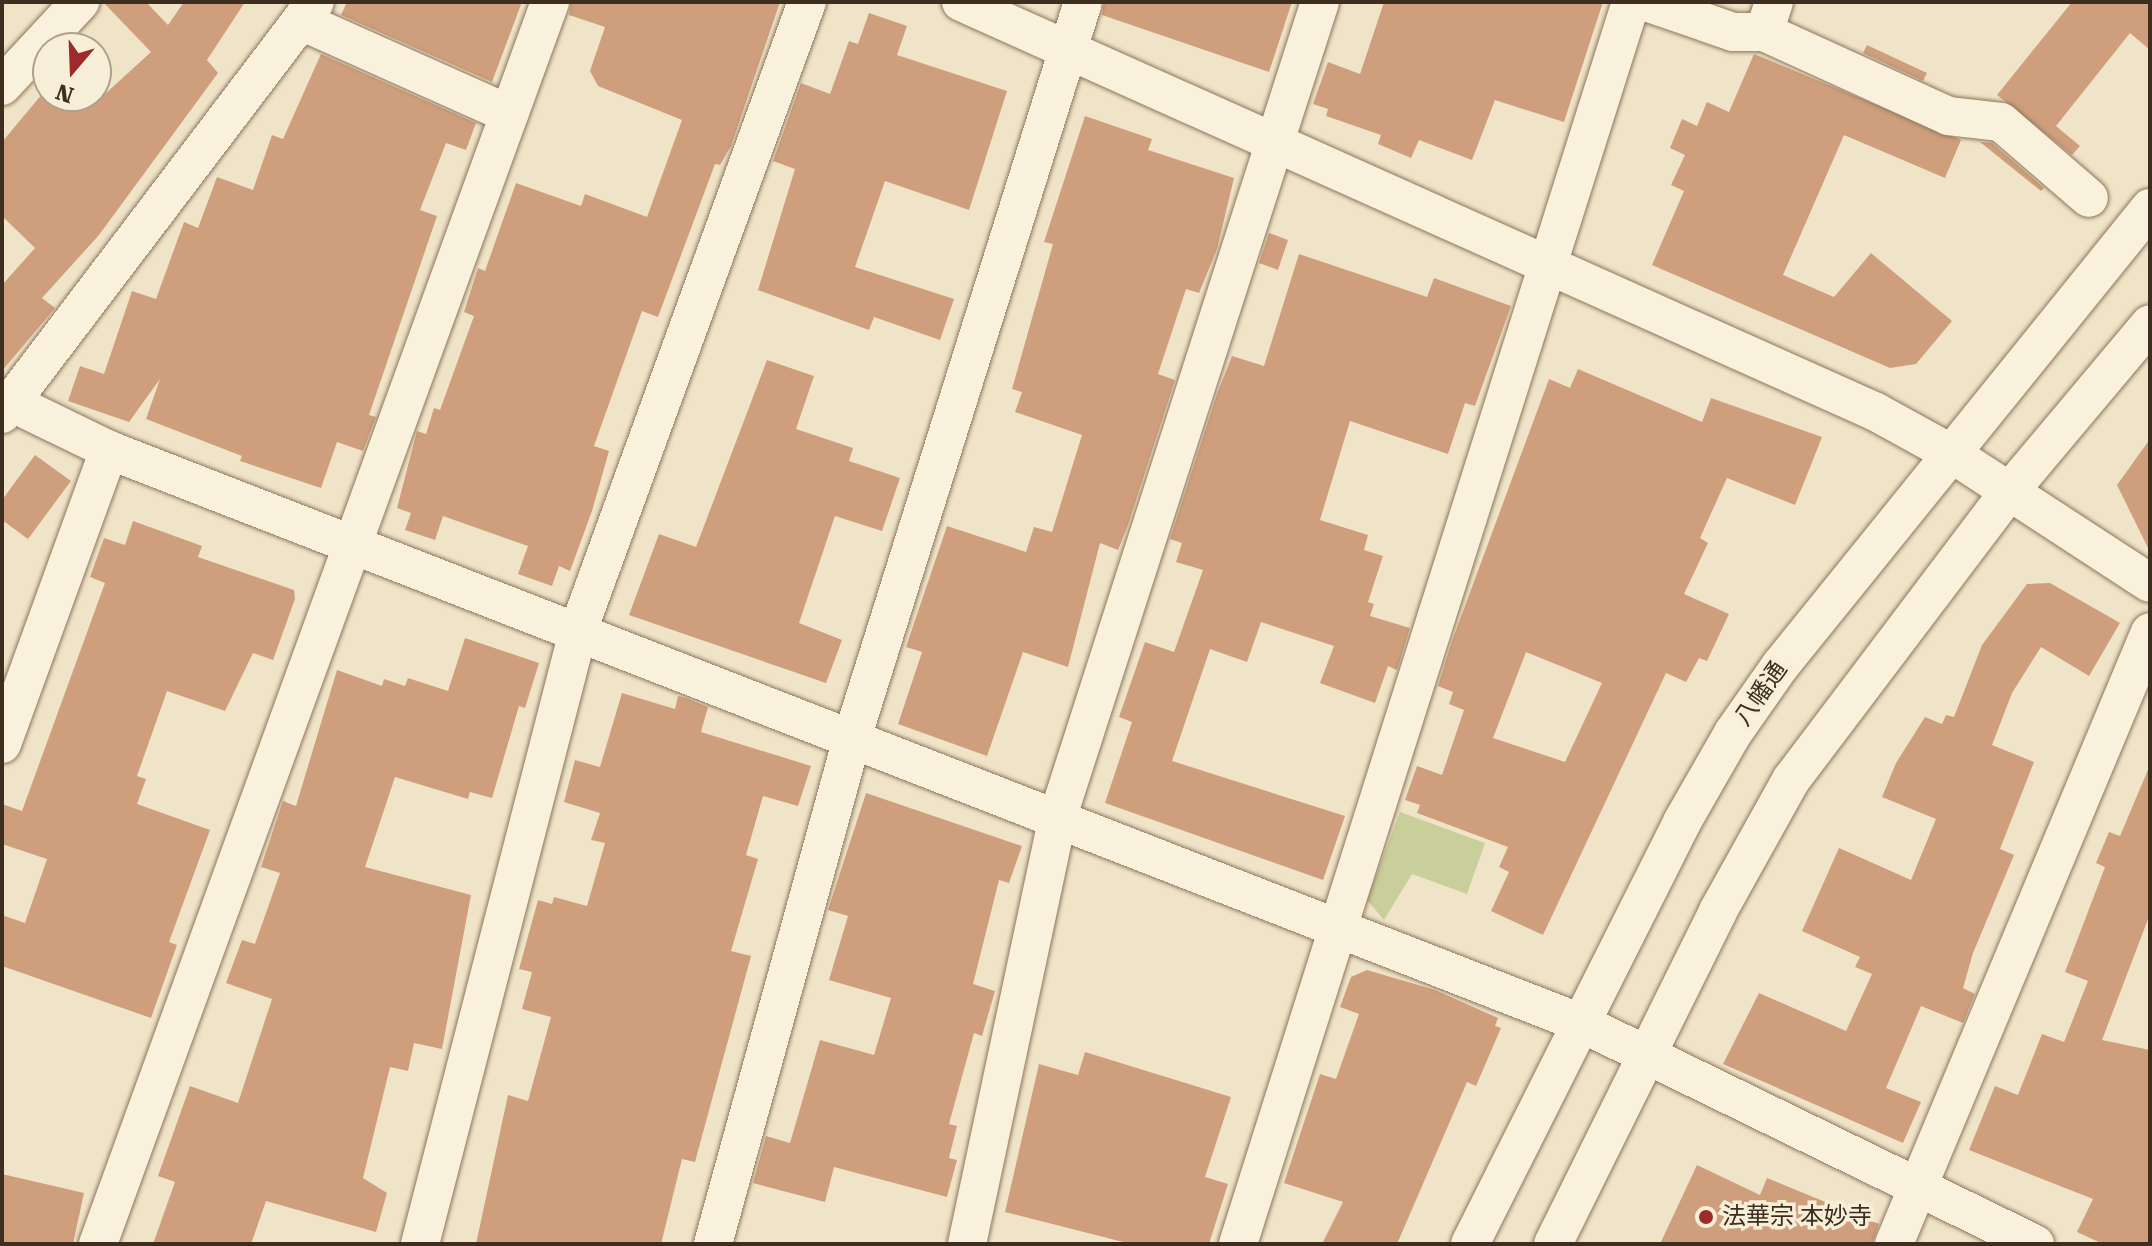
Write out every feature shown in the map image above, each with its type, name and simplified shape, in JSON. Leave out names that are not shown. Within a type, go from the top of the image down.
[{"type":"street","points":[[2,86],[80,2]]},
{"type":"street","points":[[98,1244],[550,2]]},
{"type":"street","points":[[420,1244],[579,628],[807,2]]},
{"type":"street","points":[[961,2],[1876,412],[1952,454],[2150,583]]},
{"type":"street","points":[[713,1244],[853,735],[1083,2]]},
{"type":"street","points":[[967,1244],[1058,816],[1320,2]]},
{"type":"street","points":[[1238,1244],[1335,928],[1631,2]]},
{"type":"street","points":[[1646,2],[1733,32],[1769,17],[1948,116],[2001,122],[2089,198]]},
{"type":"street","points":[[509,114],[308,12],[4,406],[109,450],[356,542],[853,735],[1581,1023],[2035,1244]]},
{"type":"street","name":"八幡通","points":[[1470,1244],[1581,1023],[1733,733],[2150,208]]},
{"type":"street","points":[[1553,1244],[1791,780],[2009,492],[2150,324]]},
{"type":"street","points":[[4,734],[109,450]]},
{"type":"street","points":[[1894,1244],[2150,632]]},
{"type":"green space","points":[[1400,812],[1485,843],[1467,894],[1412,874],[1384,920],[1367,900]]},
{"type":"building","points":[[103,2],[146,2],[168,25],[184,2],[245,2],[207,60],[218,73],[99,235],[42,298],[55,308],[2,371],[2,285],[35,248],[2,216],[2,142],[32,106],[32,112],[112,112],[112,88],[151,52]]},
{"type":"building","points":[[347,2],[522,2],[492,82],[341,15]]},
{"type":"building","points":[[571,2],[780,2],[731,146],[720,165],[715,164],[658,317],[642,311],[594,446],[609,451],[592,511],[570,571],[559,566],[552,586],[518,574],[528,546],[443,516],[435,540],[405,530],[411,513],[397,508],[417,431],[426,434],[434,408],[440,410],[474,316],[464,312],[478,268],[485,271],[516,183],[581,206],[585,194],[647,217],[682,120],[598,86],[590,71],[605,27],[569,15]]},
{"type":"building","points":[[1104,2],[1292,2],[1269,72],[1102,15]]},
{"type":"building","points":[[1384,2],[1603,2],[1564,122],[1495,100],[1472,160],[1419,140],[1411,158],[1378,144],[1381,135],[1326,116],[1328,109],[1313,104],[1328,62],[1360,74]]},
{"type":"building","points":[[2072,2],[2150,2],[2150,50],[2130,33],[2056,126],[2080,146],[2072,155],[1997,95]]},
{"type":"building","points":[[869,13],[907,26],[897,55],[1007,91],[969,210],[885,181],[855,267],[954,299],[940,340],[874,317],[869,330],[758,290],[795,169],[773,161],[801,83],[830,94],[849,41],[858,44]]},
{"type":"building","points":[[1867,45],[1927,73],[1923,81],[1863,53]]},
{"type":"building","points":[[321,54],[476,123],[466,150],[446,143],[420,210],[437,216],[369,415],[376,417],[363,451],[337,442],[321,488],[240,461],[242,456],[146,419],[160,379],[129,422],[68,401],[80,366],[104,374],[132,291],[156,299],[184,222],[198,228],[217,177],[253,190],[272,135],[283,139]]},
{"type":"building","points":[[1754,54],[1961,140],[1945,178],[1844,135],[1783,275],[1834,297],[1871,253],[1952,321],[1916,364],[1890,368],[1652,265],[1684,191],[1671,185],[1685,155],[1670,148],[1682,119],[1697,126],[1707,102],[1729,112]]},
{"type":"building","points":[[1085,116],[1152,139],[1148,150],[1234,178],[1217,249],[1199,293],[1186,289],[1158,374],[1175,380],[1118,550],[1100,543],[1068,667],[1023,652],[987,756],[898,724],[922,652],[906,647],[947,526],[1026,552],[1034,527],[1052,532],[1082,435],[1015,412],[1022,392],[1012,389],[1053,244],[1044,242]]},
{"type":"building","points":[[1980,142],[1992,143],[2044,188],[2041,191]]},
{"type":"building","points":[[1269,233],[1288,240],[1278,270],[1259,263]]},
{"type":"building","points":[[1299,254],[1427,297],[1434,278],[1511,306],[1475,406],[1465,403],[1448,454],[1350,421],[1320,520],[1368,535],[1364,550],[1383,556],[1368,602],[1374,604],[1370,616],[1410,628],[1397,670],[1388,666],[1375,703],[1320,683],[1334,646],[1261,622],[1247,662],[1210,649],[1172,761],[1345,816],[1323,880],[1105,803],[1132,722],[1119,717],[1145,642],[1174,652],[1203,570],[1176,562],[1182,543],[1170,539],[1217,394],[1232,356],[1264,366]]},
{"type":"building","points":[[767,360],[814,376],[796,429],[853,448],[849,461],[900,478],[882,531],[835,516],[799,623],[842,640],[826,683],[629,615],[659,534],[696,547]]},
{"type":"building","points":[[1578,369],[1702,422],[1711,398],[1822,437],[1795,505],[1727,478],[1700,538],[1708,543],[1684,594],[1729,614],[1707,661],[1699,658],[1686,682],[1666,673],[1543,935],[1491,911],[1509,872],[1499,867],[1508,847],[1417,813],[1420,805],[1405,800],[1417,766],[1442,775],[1464,710],[1449,704],[1453,692],[1438,686],[1452,641],[1549,379],[1570,388]],"holes":[[[1526,652],[1602,683],[1565,762],[1493,738]]]},
{"type":"building","points":[[2150,439],[2150,552],[2117,485]]},
{"type":"building","points":[[35,455],[71,481],[28,539],[2,520],[2,500]]},
{"type":"building","points":[[133,521],[202,546],[198,557],[294,590],[295,599],[273,660],[253,653],[225,711],[167,691],[137,776],[146,779],[137,804],[210,830],[169,942],[177,945],[151,1018],[2,966],[2,915],[25,923],[47,859],[2,844],[2,804],[22,811],[105,583],[90,577],[104,538],[125,545]]},
{"type":"building","points":[[2050,583],[2120,623],[2089,676],[2041,647],[2012,693],[1992,745],[2034,762],[2000,849],[2014,855],[1973,953],[1963,988],[1975,994],[1963,1023],[1921,1006],[1886,1088],[1921,1102],[1903,1143],[1723,1064],[1759,993],[1846,1031],[1872,974],[1855,967],[1860,957],[1802,931],[1839,848],[1911,880],[1936,819],[1882,797],[1896,763],[1925,717],[1942,724],[1946,715],[1954,717],[1982,645],[2027,584]]},
{"type":"building","points":[[465,638],[539,663],[525,708],[519,706],[492,798],[470,792],[468,799],[395,777],[365,867],[471,895],[442,1049],[414,1043],[408,1071],[390,1067],[363,1178],[387,1193],[376,1232],[266,1201],[251,1244],[153,1244],[175,1182],[158,1176],[190,1086],[238,1103],[272,999],[226,983],[242,940],[255,944],[280,873],[261,867],[283,801],[296,806],[337,670],[382,686],[384,679],[405,686],[408,678],[448,691]]},
{"type":"building","points":[[622,693],[675,709],[678,696],[686,698],[708,707],[701,732],[811,766],[798,806],[763,796],[746,855],[758,859],[731,951],[751,956],[695,1162],[682,1159],[661,1244],[476,1244],[508,1095],[528,1101],[551,1017],[522,1009],[532,972],[519,969],[538,900],[552,904],[554,897],[587,906],[605,843],[591,840],[600,813],[564,802],[575,760],[600,767]]},
{"type":"building","points":[[2150,765],[2150,914],[2102,1040],[2150,1050],[2150,1244],[2103,1244],[2077,1232],[2093,1199],[1969,1150],[1995,1086],[2018,1095],[2042,1034],[2064,1042],[2088,981],[2065,972],[2105,867],[2096,863],[2109,832],[2120,836]]},
{"type":"building","points":[[866,793],[1022,846],[1009,883],[999,880],[973,984],[995,991],[982,1036],[974,1033],[949,1124],[957,1126],[949,1158],[957,1160],[947,1197],[834,1167],[825,1202],[753,1183],[766,1136],[790,1143],[820,1040],[874,1055],[891,998],[829,980],[848,916],[828,910]]},
{"type":"building","points":[[1367,970],[1435,990],[1498,1018],[1495,1026],[1501,1028],[1476,1086],[1467,1082],[1397,1244],[1322,1244],[1343,1202],[1284,1183],[1320,1074],[1336,1079],[1359,1014],[1340,1007],[1351,977]]},
{"type":"building","points":[[1085,1052],[1231,1097],[1205,1177],[1228,1184],[1209,1244],[1131,1244],[1005,1212],[1039,1064],[1078,1075]]},
{"type":"building","points":[[1697,1165],[1760,1195],[1767,1178],[1879,1224],[1872,1244],[1660,1244]]},
{"type":"building","points":[[2,1174],[84,1193],[73,1244],[2,1244]]},
{"type":"place","name":"法華宗 本妙寺","points":[[1706,1217]]}]
